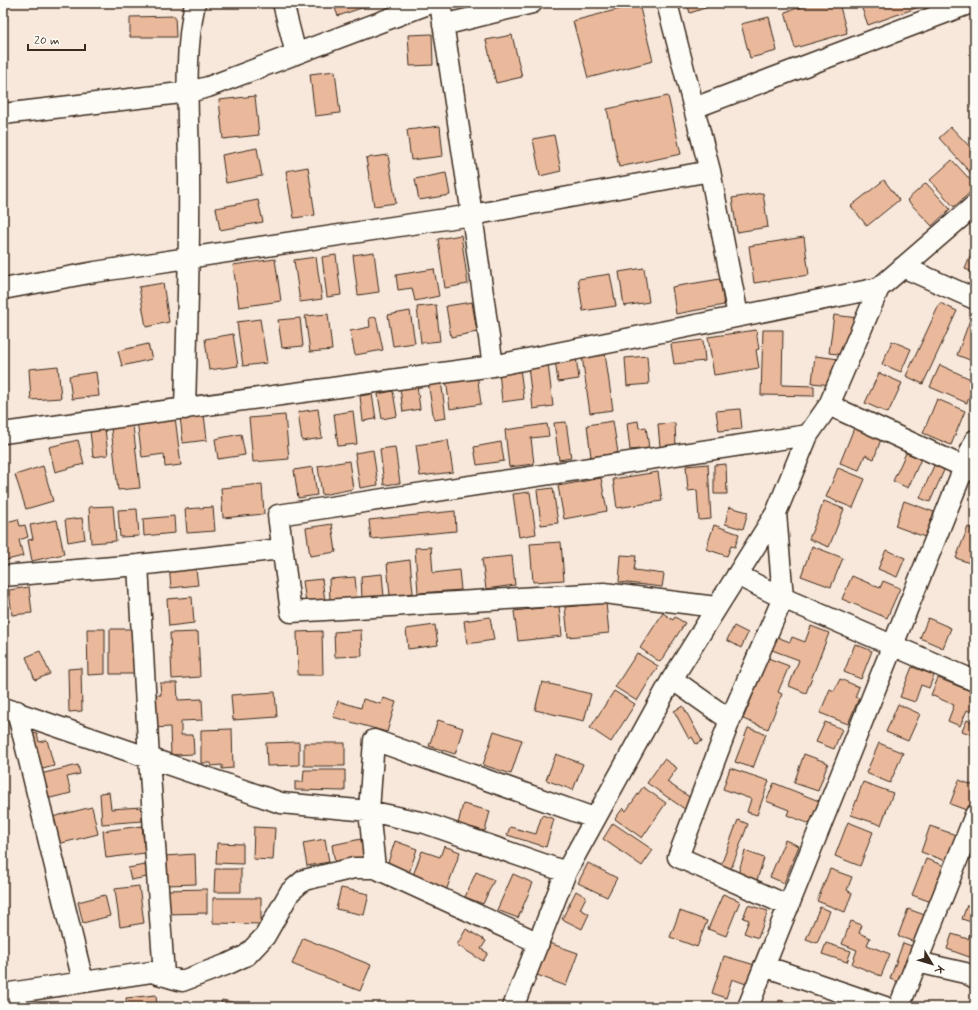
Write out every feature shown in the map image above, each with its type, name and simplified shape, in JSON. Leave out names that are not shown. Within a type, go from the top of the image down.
[{"type":"street","points":[[185,408],[190,258],[189,92],[192,18],[195,3]]},
{"type":"street","points":[[283,3],[296,54]]},
{"type":"street","points":[[3,114],[189,92],[296,54],[431,3]]},
{"type":"street","points":[[440,3],[472,215],[492,366]]},
{"type":"street","points":[[443,26],[532,3]]},
{"type":"street","points":[[667,3],[710,171],[738,316]]},
{"type":"street","points":[[694,108],[971,3]]},
{"type":"street","points":[[3,289],[190,258],[472,215],[710,171]]},
{"type":"street","points":[[513,1007],[566,872],[594,818],[672,680],[716,607],[776,513],[808,435],[828,405],[879,288],[975,205]]},
{"type":"street","points":[[903,267],[975,299]]},
{"type":"street","points":[[3,434],[492,366],[879,288]]},
{"type":"street","points":[[828,405],[970,470]]},
{"type":"street","points":[[716,607],[604,594],[291,612],[281,549],[278,515],[808,435]]},
{"type":"street","points":[[748,1007],[892,646],[970,470],[975,440]]},
{"type":"street","points":[[776,513],[783,598],[730,720],[678,857],[789,906]]},
{"type":"street","points":[[3,576],[138,565],[281,549]]},
{"type":"street","points":[[138,565],[149,759],[164,975]]},
{"type":"street","points":[[737,575],[783,598],[975,681]]},
{"type":"street","points":[[672,680],[730,720]]},
{"type":"street","points":[[10,709],[149,759],[281,803],[369,811],[425,823],[566,872]]},
{"type":"street","points":[[10,709],[83,981]]},
{"type":"street","points":[[375,868],[369,811],[374,740],[594,818]]},
{"type":"street","points":[[899,1007],[975,815]]},
{"type":"street","points":[[3,994],[151,972],[182,981],[228,964],[247,955],[265,936],[290,892],[304,880],[354,868],[375,868],[539,943]]},
{"type":"street","points":[[917,962],[965,973],[975,978]]},
{"type":"street","points":[[764,966],[885,1007]]},
{"type":"building","points":[[333,3],[369,3],[370,5],[338,16]]},
{"type":"building","points":[[687,3],[717,3],[717,4],[690,13]]},
{"type":"building","points":[[814,3],[839,3],[847,33],[795,48],[785,12]]},
{"type":"building","points":[[860,3],[917,3],[919,7],[868,25]]},
{"type":"building","points":[[639,4],[653,61],[588,78],[573,21]]},
{"type":"building","points":[[175,16],[176,37],[130,37],[130,17]]},
{"type":"building","points":[[769,17],[777,51],[750,58],[741,24]]},
{"type":"building","points":[[432,34],[433,65],[410,66],[408,35]]},
{"type":"building","points":[[512,35],[522,77],[496,83],[486,40]]},
{"type":"building","points":[[335,71],[340,113],[315,116],[310,74]]},
{"type":"building","points":[[255,96],[259,135],[223,139],[219,100]]},
{"type":"building","points":[[668,96],[681,154],[619,167],[607,109]]},
{"type":"building","points":[[440,126],[443,156],[411,160],[407,130]]},
{"type":"building","points":[[951,127],[970,147],[975,143],[975,178],[939,138]]},
{"type":"building","points":[[554,135],[561,171],[540,176],[533,139]]},
{"type":"building","points":[[257,148],[262,176],[226,183],[222,155]]},
{"type":"building","points":[[388,155],[396,203],[374,206],[366,158]]},
{"type":"building","points":[[952,160],[975,185],[975,188],[954,207],[930,180]]},
{"type":"building","points":[[308,167],[315,215],[294,218],[286,171]]},
{"type":"building","points":[[446,173],[450,195],[419,200],[415,179]]},
{"type":"building","points":[[884,180],[899,200],[867,226],[851,206]]},
{"type":"building","points":[[926,183],[950,209],[932,226],[907,200]]},
{"type":"building","points":[[763,193],[768,227],[737,232],[732,198]]},
{"type":"building","points":[[258,200],[263,222],[220,230],[216,208]]},
{"type":"building","points":[[461,235],[468,284],[445,288],[438,239]]},
{"type":"building","points":[[804,237],[809,275],[754,283],[749,246]]},
{"type":"building","points":[[975,244],[975,273],[965,269]]},
{"type":"building","points":[[374,252],[379,292],[358,295],[353,255]]},
{"type":"building","points":[[336,255],[341,295],[327,297],[322,257]]},
{"type":"building","points":[[316,257],[322,299],[300,302],[294,260]]},
{"type":"building","points":[[275,259],[281,301],[239,307],[233,265]]},
{"type":"building","points":[[644,268],[649,302],[624,306],[619,272]]},
{"type":"building","points":[[434,269],[439,296],[415,301],[412,288],[398,290],[396,275]]},
{"type":"building","points":[[610,274],[616,306],[583,311],[578,279]]},
{"type":"building","points":[[720,279],[724,305],[676,314],[672,287]]},
{"type":"building","points":[[163,283],[169,322],[146,327],[139,287]]},
{"type":"building","points":[[472,302],[477,332],[451,337],[446,306]]},
{"type":"building","points":[[940,303],[957,311],[923,384],[906,376]]},
{"type":"building","points":[[436,305],[440,341],[421,343],[417,307]]},
{"type":"building","points":[[410,311],[415,343],[393,346],[388,315]]},
{"type":"building","points":[[328,314],[332,350],[310,352],[305,316]]},
{"type":"building","points":[[834,315],[858,318],[846,355],[829,353]]},
{"type":"building","points":[[376,317],[383,350],[355,355],[350,331],[370,327],[369,318]]},
{"type":"building","points":[[971,317],[975,319],[975,362],[957,355]]},
{"type":"building","points":[[300,318],[303,346],[282,348],[278,320]]},
{"type":"building","points":[[260,319],[267,363],[243,366],[237,322]]},
{"type":"building","points":[[756,330],[759,349],[756,350],[759,368],[714,375],[708,337]]},
{"type":"building","points":[[763,330],[783,330],[782,385],[814,386],[814,396],[761,395]]},
{"type":"building","points":[[233,334],[238,366],[209,370],[205,339]]},
{"type":"building","points":[[703,340],[705,361],[674,364],[671,344]]},
{"type":"building","points":[[892,341],[911,349],[901,372],[882,364]]},
{"type":"building","points":[[148,344],[152,359],[122,366],[118,351]]},
{"type":"building","points":[[605,353],[613,410],[590,413],[582,356]]},
{"type":"building","points":[[647,356],[649,384],[627,386],[625,358]]},
{"type":"building","points":[[815,356],[839,359],[831,385],[812,383]]},
{"type":"building","points":[[576,357],[579,379],[558,382],[555,360]]},
{"type":"building","points":[[548,364],[553,406],[533,409],[528,366]]},
{"type":"building","points":[[940,365],[975,381],[967,403],[930,387]]},
{"type":"building","points":[[58,366],[61,398],[31,400],[29,369]]},
{"type":"building","points":[[520,368],[524,399],[502,402],[499,371]]},
{"type":"building","points":[[96,372],[99,396],[72,399],[69,376]]},
{"type":"building","points":[[879,373],[902,383],[888,413],[865,403]]},
{"type":"building","points":[[477,374],[481,404],[450,409],[446,379]]},
{"type":"building","points":[[441,380],[446,418],[434,420],[428,382]]},
{"type":"building","points":[[417,385],[420,409],[403,412],[400,388]]},
{"type":"building","points":[[393,391],[397,416],[382,419],[378,394]]},
{"type":"building","points":[[372,394],[376,419],[363,421],[360,396]]},
{"type":"building","points":[[937,399],[965,411],[951,445],[923,433]]},
{"type":"building","points":[[318,409],[322,438],[302,441],[298,412]]},
{"type":"building","points":[[740,409],[742,429],[719,431],[716,411]]},
{"type":"building","points":[[353,411],[357,444],[338,446],[334,414]]},
{"type":"building","points":[[204,414],[207,440],[183,443],[180,416]]},
{"type":"building","points":[[285,415],[289,459],[253,462],[249,418]]},
{"type":"building","points":[[175,417],[181,465],[165,467],[164,454],[142,457],[137,421]]},
{"type":"building","points":[[613,421],[618,453],[591,457],[587,425]]},
{"type":"building","points":[[638,421],[639,428],[646,427],[649,448],[630,450],[627,423]]},
{"type":"building","points":[[566,422],[571,458],[559,460],[554,423]]},
{"type":"building","points":[[675,423],[676,446],[660,447],[658,424]]},
{"type":"building","points":[[547,424],[549,436],[531,438],[534,464],[509,467],[505,430]]},
{"type":"building","points":[[133,425],[140,488],[118,490],[111,428]]},
{"type":"building","points":[[854,428],[881,439],[874,459],[865,455],[859,470],[840,463]]},
{"type":"building","points":[[105,429],[108,455],[93,457],[90,431]]},
{"type":"building","points":[[241,434],[245,455],[218,459],[215,439]]},
{"type":"building","points":[[78,440],[84,464],[55,472],[49,447]]},
{"type":"building","points":[[448,440],[453,472],[420,476],[416,445]]},
{"type":"building","points":[[501,442],[504,461],[477,465],[474,447]]},
{"type":"building","points":[[395,447],[400,483],[384,485],[380,449]]},
{"type":"building","points":[[373,450],[378,485],[360,488],[355,453]]},
{"type":"building","points":[[906,453],[921,459],[908,488],[893,481]]},
{"type":"building","points":[[349,461],[353,489],[322,495],[318,466]]},
{"type":"building","points":[[935,463],[945,468],[930,502],[920,498]]},
{"type":"building","points":[[708,464],[711,519],[699,520],[697,490],[688,491],[686,466]]},
{"type":"building","points":[[726,464],[727,494],[714,494],[714,465]]},
{"type":"building","points":[[43,466],[53,501],[26,509],[15,475]]},
{"type":"building","points":[[313,467],[317,495],[298,498],[294,470]]},
{"type":"building","points":[[838,468],[865,479],[853,508],[826,497]]},
{"type":"building","points":[[658,472],[662,501],[617,508],[613,479]]},
{"type":"building","points":[[601,478],[607,511],[564,519],[558,486]]},
{"type":"building","points":[[262,484],[264,514],[223,518],[221,488]]},
{"type":"building","points":[[553,488],[558,523],[541,525],[537,490]]},
{"type":"building","points":[[530,492],[536,534],[519,537],[513,494]]},
{"type":"building","points":[[824,501],[844,509],[829,547],[809,539]]},
{"type":"building","points":[[904,501],[934,512],[925,537],[895,526]]},
{"type":"building","points":[[113,506],[116,541],[91,543],[89,507]]},
{"type":"building","points":[[213,507],[215,531],[187,533],[185,509]]},
{"type":"building","points":[[729,507],[748,512],[743,529],[725,524]]},
{"type":"building","points":[[137,509],[139,536],[120,537],[118,510]]},
{"type":"building","points":[[455,511],[456,531],[371,539],[369,520]]},
{"type":"building","points":[[174,516],[175,533],[144,536],[143,519]]},
{"type":"building","points":[[82,518],[85,539],[68,542],[65,520]]},
{"type":"building","points":[[18,519],[20,526],[25,525],[28,537],[19,540],[23,556],[3,561],[3,523]]},
{"type":"building","points":[[57,520],[64,554],[32,561],[28,540],[33,539],[30,525]]},
{"type":"building","points":[[332,524],[336,552],[310,556],[306,528]]},
{"type":"building","points":[[714,525],[739,534],[735,547],[731,546],[727,556],[706,549]]},
{"type":"building","points":[[968,527],[975,530],[975,565],[956,558]]},
{"type":"building","points":[[561,542],[564,580],[533,582],[530,544]]},
{"type":"building","points":[[812,546],[843,558],[831,587],[801,576]]},
{"type":"building","points":[[431,547],[433,573],[459,570],[461,590],[418,593],[415,548]]},
{"type":"building","points":[[886,550],[905,558],[897,577],[878,569]]},
{"type":"building","points":[[621,555],[636,556],[634,570],[664,574],[662,587],[619,582]]},
{"type":"building","points":[[512,556],[515,585],[486,589],[482,559]]},
{"type":"building","points":[[410,560],[413,593],[390,596],[387,563]]},
{"type":"building","points":[[195,562],[198,585],[171,588],[169,565]]},
{"type":"building","points":[[382,574],[384,597],[362,599],[361,576]]},
{"type":"building","points":[[852,576],[880,588],[883,581],[900,588],[887,618],[842,599]]},
{"type":"building","points":[[355,577],[357,599],[330,601],[329,579]]},
{"type":"building","points":[[322,579],[325,601],[306,603],[303,581]]},
{"type":"building","points":[[29,587],[32,613],[12,615],[9,590]]},
{"type":"building","points":[[3,596],[5,596],[7,624],[3,624]]},
{"type":"building","points":[[192,597],[194,623],[169,626],[167,599]]},
{"type":"building","points":[[606,603],[609,633],[568,637],[565,607]]},
{"type":"building","points":[[559,606],[562,636],[518,641],[514,611]]},
{"type":"building","points":[[663,613],[673,620],[675,617],[685,623],[660,662],[640,648]]},
{"type":"building","points":[[490,617],[494,640],[467,644],[464,621]]},
{"type":"building","points":[[928,618],[951,628],[943,648],[920,638]]},
{"type":"building","points":[[435,625],[438,645],[408,649],[406,629]]},
{"type":"building","points":[[734,626],[748,633],[741,648],[727,640]]},
{"type":"building","points":[[811,626],[829,633],[806,693],[789,686],[799,660],[772,650],[777,637],[790,642],[792,637],[805,642]]},
{"type":"building","points":[[87,629],[105,629],[105,674],[88,675]]},
{"type":"building","points":[[110,629],[133,629],[134,674],[110,674]]},
{"type":"building","points":[[361,630],[362,656],[335,657],[334,632]]},
{"type":"building","points":[[322,631],[323,675],[298,675],[297,632]]},
{"type":"building","points":[[198,632],[200,677],[172,679],[170,633]]},
{"type":"building","points":[[855,644],[872,651],[861,679],[844,672]]},
{"type":"building","points":[[40,651],[50,674],[35,680],[26,657]]},
{"type":"building","points":[[637,653],[658,666],[637,701],[615,687]]},
{"type":"building","points":[[768,658],[789,666],[778,692],[782,694],[768,729],[743,719]]},
{"type":"building","points":[[912,667],[934,675],[929,688],[921,685],[915,702],[900,697]]},
{"type":"building","points":[[81,668],[82,711],[69,712],[68,669]]},
{"type":"building","points":[[938,678],[975,693],[975,704],[971,712],[967,710],[960,726],[948,721],[954,705],[931,695]]},
{"type":"building","points":[[840,679],[859,687],[855,697],[859,698],[848,724],[820,713],[830,689],[834,691]]},
{"type":"building","points":[[542,682],[591,694],[584,721],[535,710]]},
{"type":"building","points":[[160,683],[177,683],[178,700],[202,699],[203,720],[181,721],[181,735],[193,735],[194,754],[171,755],[170,727],[153,728],[152,695],[161,695]]},
{"type":"building","points":[[614,691],[635,704],[611,742],[590,728]]},
{"type":"building","points":[[275,692],[277,717],[233,720],[231,695]]},
{"type":"building","points":[[383,698],[396,702],[387,732],[333,717],[338,701],[361,708],[363,699],[381,704]]},
{"type":"building","points":[[898,704],[920,714],[908,741],[886,732]]},
{"type":"building","points":[[683,706],[702,741],[696,744],[692,737],[689,739],[674,711]]},
{"type":"building","points":[[438,720],[463,728],[455,754],[429,746]]},
{"type":"building","points":[[967,720],[975,723],[975,736],[962,731]]},
{"type":"building","points":[[825,722],[842,729],[834,749],[816,742]]},
{"type":"building","points":[[748,728],[766,734],[753,768],[735,762]]},
{"type":"building","points":[[232,729],[233,768],[222,769],[222,765],[211,766],[211,763],[201,763],[201,730]]},
{"type":"building","points":[[494,731],[522,740],[511,774],[483,765]]},
{"type":"building","points":[[37,733],[39,742],[47,740],[54,766],[35,771],[25,736]]},
{"type":"building","points":[[299,742],[299,765],[267,766],[266,743]]},
{"type":"building","points":[[304,743],[345,743],[345,766],[304,766]]},
{"type":"building","points":[[879,743],[903,753],[890,783],[866,773]]},
{"type":"building","points":[[556,754],[583,764],[573,790],[546,780]]},
{"type":"building","points":[[804,754],[828,763],[818,791],[794,783]]},
{"type":"building","points":[[664,759],[677,768],[667,782],[697,802],[689,812],[647,783]]},
{"type":"building","points":[[78,765],[80,774],[67,777],[71,793],[42,800],[36,775]]},
{"type":"building","points":[[730,768],[769,781],[757,815],[747,812],[751,799],[723,789]]},
{"type":"building","points":[[304,770],[345,770],[345,791],[295,790],[295,782],[303,782]]},
{"type":"building","points":[[959,780],[975,786],[975,796],[969,811],[950,804]]},
{"type":"building","points":[[863,782],[893,793],[881,825],[851,815]]},
{"type":"building","points":[[774,783],[819,801],[810,824],[787,815],[789,810],[766,801]]},
{"type":"building","points":[[643,787],[666,803],[642,838],[615,819],[623,808],[626,811]]},
{"type":"building","points":[[109,792],[111,809],[141,807],[142,821],[102,824],[100,793]]},
{"type":"building","points":[[463,804],[490,811],[485,831],[458,824]]},
{"type":"building","points":[[92,807],[98,834],[54,845],[48,818]]},
{"type":"building","points":[[542,815],[554,819],[546,847],[507,835],[510,827],[536,834]]},
{"type":"building","points":[[738,820],[748,824],[731,869],[721,865]]},
{"type":"building","points":[[848,822],[873,832],[860,866],[835,856]]},
{"type":"building","points":[[613,823],[653,850],[642,866],[603,839]]},
{"type":"building","points":[[142,826],[145,853],[106,858],[103,831]]},
{"type":"building","points":[[930,826],[959,836],[949,862],[921,852]]},
{"type":"building","points":[[254,827],[275,828],[273,860],[253,859]]},
{"type":"building","points":[[366,838],[370,857],[335,863],[332,845]]},
{"type":"building","points":[[325,839],[329,862],[307,866],[303,843]]},
{"type":"building","points":[[785,840],[799,846],[784,883],[770,877]]},
{"type":"building","points":[[395,841],[417,849],[408,876],[386,869]]},
{"type":"building","points":[[217,843],[243,844],[243,864],[216,863]]},
{"type":"building","points":[[444,846],[460,852],[446,891],[412,878],[422,851],[440,857]]},
{"type":"building","points":[[745,851],[764,858],[757,880],[738,874]]},
{"type":"building","points":[[195,854],[196,884],[166,885],[165,856]]},
{"type":"building","points":[[926,859],[948,867],[934,903],[912,895]]},
{"type":"building","points":[[588,863],[617,878],[607,897],[578,883]]},
{"type":"building","points":[[145,865],[147,877],[131,880],[128,868]]},
{"type":"building","points":[[215,869],[241,869],[241,892],[214,892]]},
{"type":"building","points":[[830,869],[852,877],[847,890],[852,893],[845,912],[817,901]]},
{"type":"building","points":[[476,872],[494,880],[483,904],[465,897]]},
{"type":"building","points":[[513,874],[533,883],[518,918],[497,910]]},
{"type":"building","points":[[139,886],[144,923],[120,927],[115,889]]},
{"type":"building","points":[[341,888],[369,894],[364,915],[336,909]]},
{"type":"building","points":[[207,889],[207,913],[167,914],[166,890]]},
{"type":"building","points":[[576,891],[586,897],[580,909],[589,914],[582,929],[562,919]]},
{"type":"building","points":[[723,894],[740,901],[726,936],[708,929]]},
{"type":"building","points":[[105,895],[110,916],[83,923],[78,902]]},
{"type":"building","points":[[213,898],[261,898],[261,924],[213,923]]},
{"type":"building","points":[[748,905],[768,911],[758,938],[744,933],[749,920],[743,918]]},
{"type":"building","points":[[967,905],[975,908],[975,959],[947,949],[952,934],[968,939],[974,923],[962,919]]},
{"type":"building","points":[[820,907],[830,911],[817,943],[806,939]]},
{"type":"building","points":[[908,909],[930,917],[920,944],[898,936]]},
{"type":"building","points":[[680,911],[707,921],[697,947],[670,937]]},
{"type":"building","points":[[851,921],[862,925],[859,933],[870,938],[867,945],[890,954],[881,976],[852,964],[857,950],[842,944]]},
{"type":"building","points":[[466,929],[486,941],[481,949],[488,953],[483,961],[457,945]]},
{"type":"building","points":[[303,938],[371,965],[360,991],[292,964]]},
{"type":"building","points":[[549,943],[578,953],[566,986],[537,975]]},
{"type":"building","points":[[826,943],[851,951],[847,962],[822,954]]},
{"type":"building","points":[[903,943],[918,948],[904,984],[890,979]]},
{"type":"building","points":[[724,956],[755,965],[749,985],[732,979],[726,998],[712,993]]},
{"type":"building","points":[[156,995],[157,1007],[127,1007],[126,998]]},
{"type":"building","points":[[222,1000],[254,1007],[220,1007]]},
{"type":"building","points":[[779,1000],[804,1006],[778,1007]]}]
